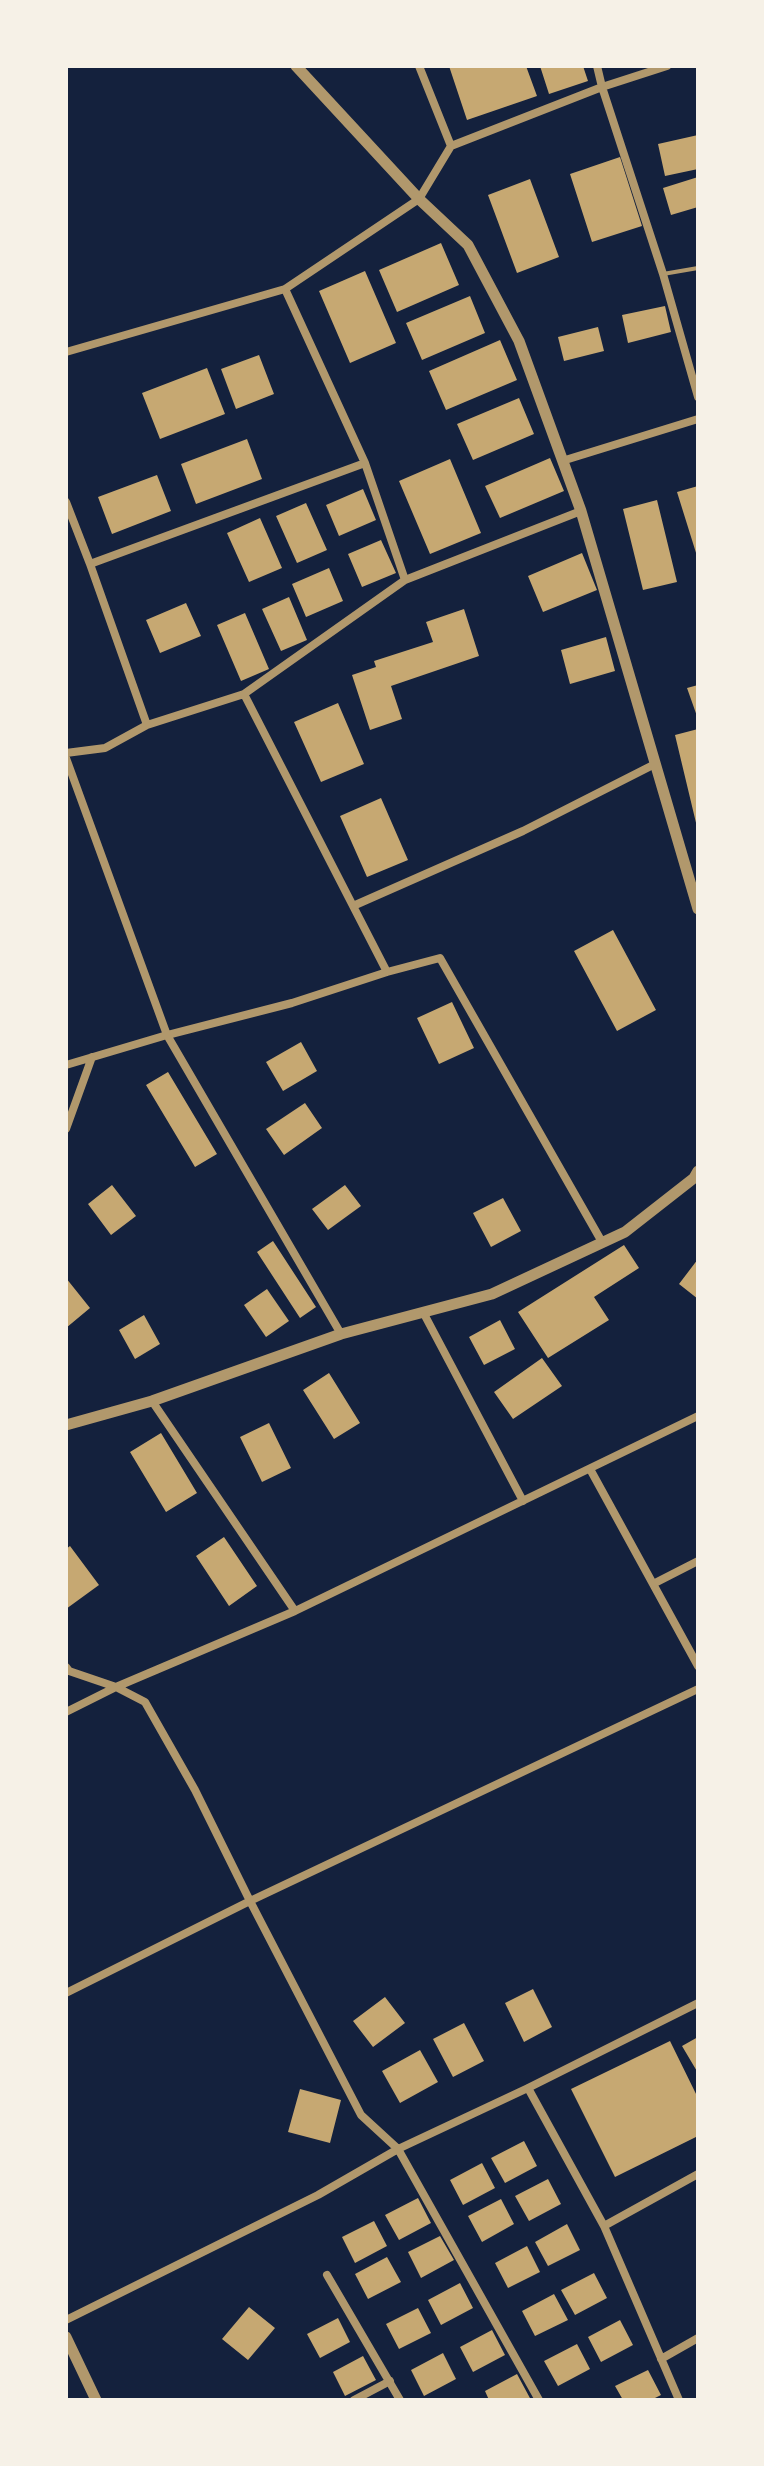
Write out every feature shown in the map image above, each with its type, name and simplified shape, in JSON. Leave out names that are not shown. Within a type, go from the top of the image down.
[{"type":"street","points":[[296,66],[419,199],[468,245],[519,341],[581,511],[698,909]]},
{"type":"street","points":[[419,66],[451,146]]},
{"type":"street","points":[[597,66],[663,274],[698,397]]},
{"type":"street","points":[[66,352],[285,289],[419,199],[451,146],[602,87],[667,66]]},
{"type":"street","points":[[285,289],[365,463],[405,580]]},
{"type":"street","points":[[562,461],[698,419]]},
{"type":"street","points":[[90,564],[365,463]]},
{"type":"street","points":[[66,502],[147,725]]},
{"type":"street","points":[[341,1334],[167,1035],[66,755],[105,748],[147,725],[244,694],[405,580],[581,511]]},
{"type":"street","points":[[244,694],[387,972]]},
{"type":"street","points":[[353,906],[523,831],[655,764]]},
{"type":"street","points":[[66,1065],[292,1003],[440,958],[602,1242]]},
{"type":"street","points":[[66,1129],[92,1057]]},
{"type":"street","points":[[66,1425],[152,1401],[341,1334],[492,1294],[625,1232],[698,1172]]},
{"type":"street","points":[[423,1312],[523,1501]]},
{"type":"street","points":[[152,1401],[295,1611]]},
{"type":"street","points":[[66,1712],[116,1687],[295,1611],[698,1416]]},
{"type":"street","points":[[590,1469],[698,1666]]},
{"type":"street","points":[[653,1584],[698,1561]]},
{"type":"street","points":[[66,1667],[69,1671],[116,1687],[145,1702],[195,1790],[361,2115],[398,2149],[539,2400]]},
{"type":"street","points":[[66,1993],[250,1901],[698,1689]]},
{"type":"street","points":[[66,2320],[318,2195],[398,2149],[698,2003]]},
{"type":"street","points":[[528,2088],[604,2226],[679,2400]]},
{"type":"street","points":[[604,2226],[698,2174]]},
{"type":"street","points":[[327,2275],[400,2400]]},
{"type":"street","points":[[66,2337],[96,2400]]},
{"type":"street","points":[[661,2359],[698,2338]]},
{"type":"street","points":[[354,2400],[390,2381]]},
{"type":"lane","points":[[663,274],[698,268]]},
{"type":"building","points":[[449,66],[526,66],[537,96],[467,120]]},
{"type":"building","points":[[540,66],[583,66],[588,81],[549,94]]},
{"type":"building","points":[[698,135],[698,169],[665,176],[658,144]]},
{"type":"building","points":[[620,157],[642,226],[592,242],[570,174]]},
{"type":"building","points":[[698,177],[698,207],[671,215],[663,188]]},
{"type":"building","points":[[530,179],[559,257],[517,273],[488,195]]},
{"type":"building","points":[[441,243],[459,285],[397,312],[379,270]]},
{"type":"building","points":[[365,271],[396,343],[350,363],[319,291]]},
{"type":"building","points":[[470,296],[485,333],[422,360],[406,323]]},
{"type":"building","points":[[665,306],[671,332],[628,343],[622,315]]},
{"type":"building","points":[[598,327],[604,351],[564,361],[558,337]]},
{"type":"building","points":[[500,340],[517,380],[446,410],[429,371]]},
{"type":"building","points":[[259,355],[274,394],[236,409],[221,369]]},
{"type":"building","points":[[207,368],[225,414],[160,439],[142,393]]},
{"type":"building","points":[[519,398],[534,434],[473,460],[457,424]]},
{"type":"building","points":[[247,439],[262,479],[196,504],[181,464]]},
{"type":"building","points":[[550,458],[564,491],[500,518],[485,486]]},
{"type":"building","points":[[450,459],[481,533],[430,554],[399,481]]},
{"type":"building","points":[[157,475],[171,511],[112,534],[98,497]]},
{"type":"building","points":[[698,486],[698,556],[697,556],[677,492]]},
{"type":"building","points":[[363,489],[376,520],[339,536],[326,505]]},
{"type":"building","points":[[657,500],[677,582],[643,590],[623,509]]},
{"type":"building","points":[[306,503],[327,550],[297,563],[276,516]]},
{"type":"building","points":[[260,518],[282,568],[249,582],[227,533]]},
{"type":"building","points":[[381,540],[396,573],[362,587],[348,554]]},
{"type":"building","points":[[582,553],[597,590],[543,612],[528,576]]},
{"type":"building","points":[[329,568],[343,601],[306,617],[292,584]]},
{"type":"building","points":[[289,597],[307,640],[281,651],[262,609]]},
{"type":"building","points":[[186,603],[201,636],[160,653],[146,620]]},
{"type":"building","points":[[464,609],[479,656],[391,686],[402,719],[370,730],[352,675],[376,667],[374,661],[433,642],[426,622]]},
{"type":"building","points":[[245,613],[269,669],[241,681],[217,625]]},
{"type":"building","points":[[606,637],[615,671],[570,684],[561,650]]},
{"type":"building","points":[[698,685],[698,719],[687,688]]},
{"type":"building","points":[[338,703],[364,764],[321,782],[294,722]]},
{"type":"building","points":[[698,729],[698,827],[697,827],[675,735]]},
{"type":"building","points":[[381,798],[408,860],[367,877],[340,816]]},
{"type":"building","points":[[613,930],[656,1010],[617,1031],[574,951]]},
{"type":"building","points":[[452,1002],[474,1048],[439,1064],[417,1018]]},
{"type":"building","points":[[301,1042],[317,1071],[283,1091],[266,1062]]},
{"type":"building","points":[[168,1072],[217,1154],[195,1167],[146,1085]]},
{"type":"building","points":[[305,1103],[322,1128],[284,1155],[266,1129]]},
{"type":"building","points":[[112,1185],[136,1216],[111,1235],[88,1204]]},
{"type":"building","points":[[345,1185],[361,1206],[328,1230],[312,1209]]},
{"type":"building","points":[[503,1198],[521,1231],[491,1247],[473,1213]]},
{"type":"building","points":[[273,1241],[316,1307],[300,1318],[257,1252]]},
{"type":"building","points":[[624,1245],[639,1268],[594,1297],[609,1320],[548,1358],[518,1312]]},
{"type":"building","points":[[698,1259],[698,1299],[679,1284]]},
{"type":"building","points":[[66,1278],[90,1308],[66,1328]]},
{"type":"building","points":[[267,1289],[289,1321],[266,1337],[244,1305]]},
{"type":"building","points":[[144,1315],[160,1344],[135,1359],[119,1330]]},
{"type":"building","points":[[500,1320],[515,1349],[484,1365],[469,1337]]},
{"type":"building","points":[[542,1358],[562,1386],[513,1419],[494,1392]]},
{"type":"building","points":[[329,1373],[360,1423],[334,1439],[303,1390]]},
{"type":"building","points":[[269,1423],[291,1468],[262,1482],[240,1437]]},
{"type":"building","points":[[161,1433],[197,1493],[166,1512],[130,1452]]},
{"type":"building","points":[[224,1537],[257,1586],[229,1606],[196,1556]]},
{"type":"building","points":[[70,1546],[99,1585],[66,1609],[66,1549]]},
{"type":"building","points":[[533,1989],[552,2027],[524,2042],[505,2003]]},
{"type":"building","points":[[385,1997],[405,2023],[373,2047],[353,2021]]},
{"type":"building","points":[[464,2023],[484,2061],[453,2077],[433,2039]]},
{"type":"building","points":[[698,2037],[698,2073],[682,2046]]},
{"type":"building","points":[[670,2041],[698,2098],[698,2136],[615,2177],[571,2089]]},
{"type":"building","points":[[420,2050],[438,2082],[400,2103],[382,2071]]},
{"type":"building","points":[[300,2089],[341,2100],[330,2143],[288,2132]]},
{"type":"building","points":[[524,2141],[537,2166],[505,2183],[491,2158]]},
{"type":"building","points":[[482,2163],[495,2188],[463,2205],[450,2180]]},
{"type":"building","points":[[548,2179],[561,2204],[529,2221],[515,2196]]},
{"type":"building","points":[[418,2198],[431,2223],[399,2240],[385,2215]]},
{"type":"building","points":[[501,2199],[514,2224],[482,2242],[468,2216]]},
{"type":"building","points":[[374,2221],[387,2246],[355,2263],[342,2237]]},
{"type":"building","points":[[567,2224],[580,2250],[548,2266],[535,2242]]},
{"type":"building","points":[[440,2236],[454,2260],[421,2278],[408,2252]]},
{"type":"building","points":[[527,2246],[540,2272],[508,2288],[495,2263]]},
{"type":"building","points":[[387,2257],[401,2282],[368,2299],[355,2274]]},
{"type":"building","points":[[594,2273],[607,2298],[575,2315],[561,2290]]},
{"type":"building","points":[[460,2283],[473,2308],[441,2325],[428,2300]]},
{"type":"building","points":[[554,2294],[568,2320],[535,2336],[522,2311]]},
{"type":"building","points":[[249,2307],[275,2328],[248,2360],[222,2339]]},
{"type":"building","points":[[418,2308],[431,2333],[399,2349],[386,2324]]},
{"type":"building","points":[[338,2318],[350,2342],[320,2358],[307,2334]]},
{"type":"building","points":[[620,2320],[633,2345],[601,2362],[588,2337]]},
{"type":"building","points":[[492,2330],[505,2355],[473,2372],[460,2347]]},
{"type":"building","points":[[577,2344],[590,2369],[558,2386],[544,2361]]},
{"type":"building","points":[[443,2353],[456,2379],[424,2396],[411,2370]]},
{"type":"building","points":[[363,2356],[376,2380],[345,2396],[333,2372]]},
{"type":"building","points":[[648,2370],[661,2395],[651,2400],[623,2400],[615,2386]]},
{"type":"building","points":[[517,2374],[531,2400],[489,2400],[485,2391]]}]
